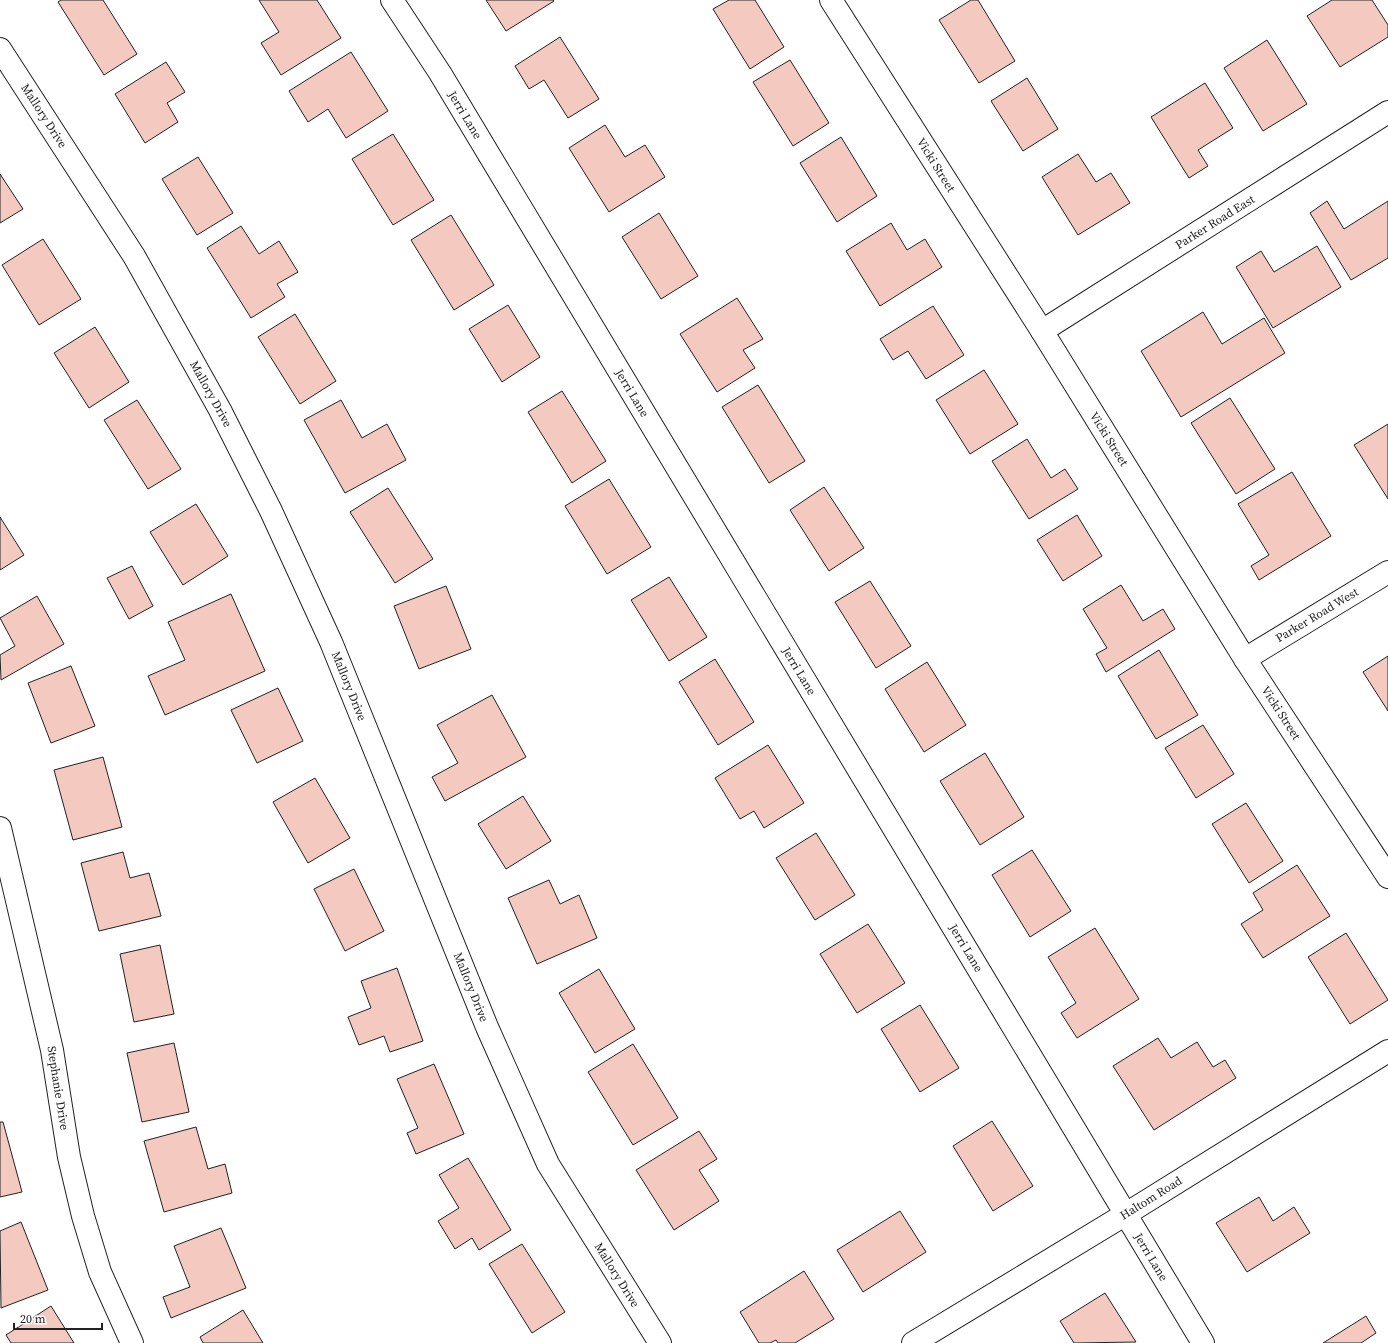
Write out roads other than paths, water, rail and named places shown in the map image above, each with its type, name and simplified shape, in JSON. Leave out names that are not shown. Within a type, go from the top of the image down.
[{"type":"street","name":"Jerri Lane","points":[[392,0],[440,73],[1203,1343]]},
{"type":"street","name":"Vicki Street","points":[[833,1],[1042,331],[1245,659],[1388,877]]},
{"type":"street","name":"Mallory Drive","points":[[0,49],[134,256],[220,410],[271,511],[331,642],[487,1027],[548,1164],[660,1343]]},
{"type":"street","name":"Parker Road East","points":[[1042,331],[1388,112]]},
{"type":"street","name":"Parker Road West","points":[[1245,659],[1388,572]]},
{"type":"street","name":"Stephanie Drive","points":[[0,828],[52,1050],[69,1157],[83,1216],[100,1272],[132,1343]]},
{"type":"street","name":"Haltom Road","points":[[915,1343],[1388,1051]]}]
